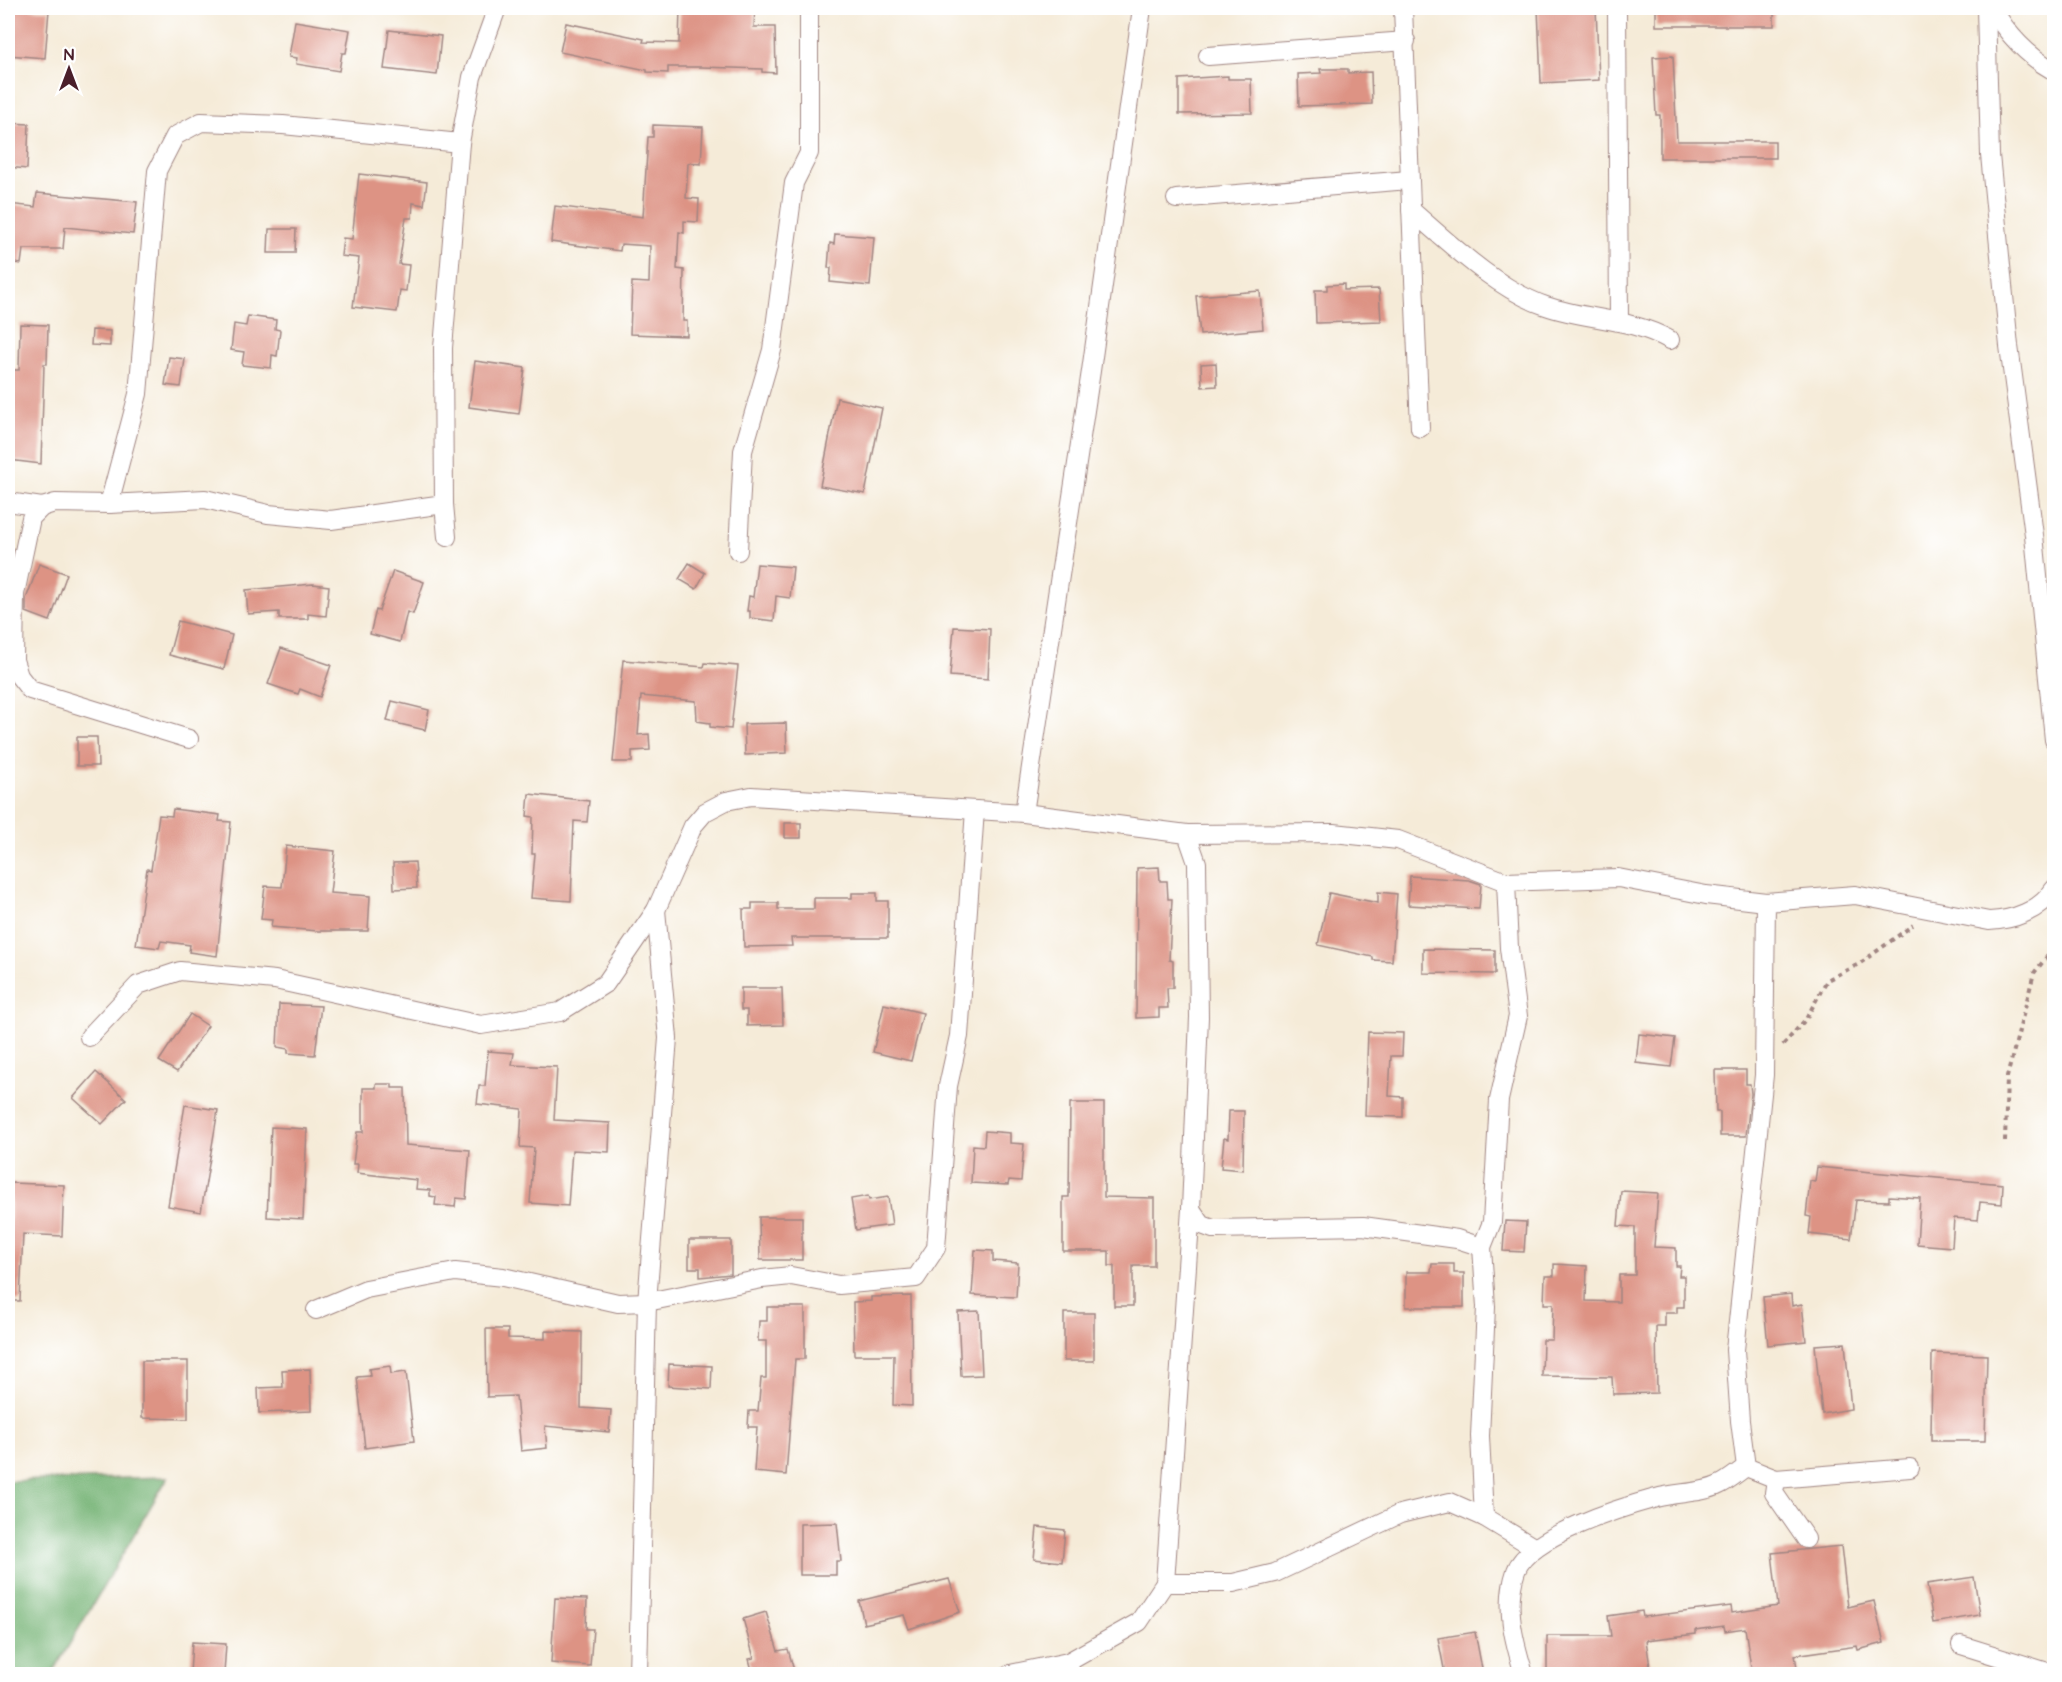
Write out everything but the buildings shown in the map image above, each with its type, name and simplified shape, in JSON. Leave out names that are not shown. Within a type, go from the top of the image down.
[{"type":"street","points":[[447,537],[444,504],[443,348],[460,144],[472,77],[497,8]]},
{"type":"street","points":[[738,551],[743,452],[772,350],[794,183],[809,153],[809,8]]},
{"type":"street","points":[[1024,813],[1091,371],[1142,8]]},
{"type":"street","points":[[1403,8],[1420,428]]},
{"type":"street","points":[[1617,8],[1619,322]]},
{"type":"street","points":[[1986,8],[1992,166],[2055,740]]},
{"type":"street","points":[[1993,8],[2002,25],[2038,62],[2055,71]]},
{"type":"street","points":[[1208,56],[1406,41]]},
{"type":"street","points":[[109,504],[138,394],[157,171],[175,136],[201,122],[283,125],[460,144]]},
{"type":"street","points":[[1176,199],[1409,180]]},
{"type":"street","points":[[1411,210],[1447,241],[1517,292],[1545,306],[1654,331],[1670,340]]},
{"type":"street","points":[[8,502],[42,507],[55,503],[109,504],[205,499],[268,514],[331,520],[444,504]]},
{"type":"street","points":[[42,507],[31,518],[15,594],[14,660],[19,676],[30,690],[189,739]]},
{"type":"street","points":[[89,1037],[138,985],[180,970],[274,980],[481,1025],[560,1012],[606,983],[656,910],[693,826],[705,812],[726,801],[751,796],[1024,813],[1187,834],[1334,833],[1398,840],[1506,882],[1617,878],[1706,895],[1766,902],[1855,895],[1989,921],[2006,920],[2028,912],[2049,898],[2055,889]]},
{"type":"street","points":[[316,1310],[366,1289],[455,1272],[503,1277],[618,1303],[647,1302],[762,1279],[791,1276],[839,1285],[916,1278],[936,1248],[948,1086],[959,1036],[975,810]]},
{"type":"street","points":[[1010,1674],[1069,1668],[1139,1622],[1165,1583],[1191,1209],[1200,966],[1197,863],[1187,834]]},
{"type":"street","points":[[1484,1517],[1480,1436],[1486,1307],[1482,1247],[1492,1222],[1499,1100],[1518,1016],[1509,948],[1506,882]]},
{"type":"street","points":[[1746,1467],[1740,1421],[1736,1350],[1764,1075],[1766,902]]},
{"type":"street","points":[[638,1674],[647,1302],[668,1038],[656,910]]},
{"type":"street","points":[[1191,1209],[1202,1225],[1213,1229],[1363,1226],[1458,1239],[1482,1247]]},
{"type":"street","points":[[1746,1467],[1776,1479],[1910,1468]]},
{"type":"street","points":[[1524,1674],[1510,1621],[1510,1600],[1516,1568],[1535,1548],[1598,1516],[1658,1497],[1718,1486],[1746,1467]]},
{"type":"street","points":[[1776,1479],[1774,1492],[1806,1539]]},
{"type":"street","points":[[1165,1583],[1233,1583],[1275,1573],[1400,1514],[1450,1502],[1484,1517],[1535,1548]]},
{"type":"street","points":[[1961,1645],[2055,1674]]},
{"type":"path","points":[[1764,1075],[1776,1054],[1806,1019],[1827,980],[1859,964],[1932,909]]},
{"type":"path","points":[[2005,1141],[2007,1077],[2034,973],[2055,948]]},
{"type":"green space","points":[[168,1477],[52,1674],[8,1674],[8,1481]]}]
